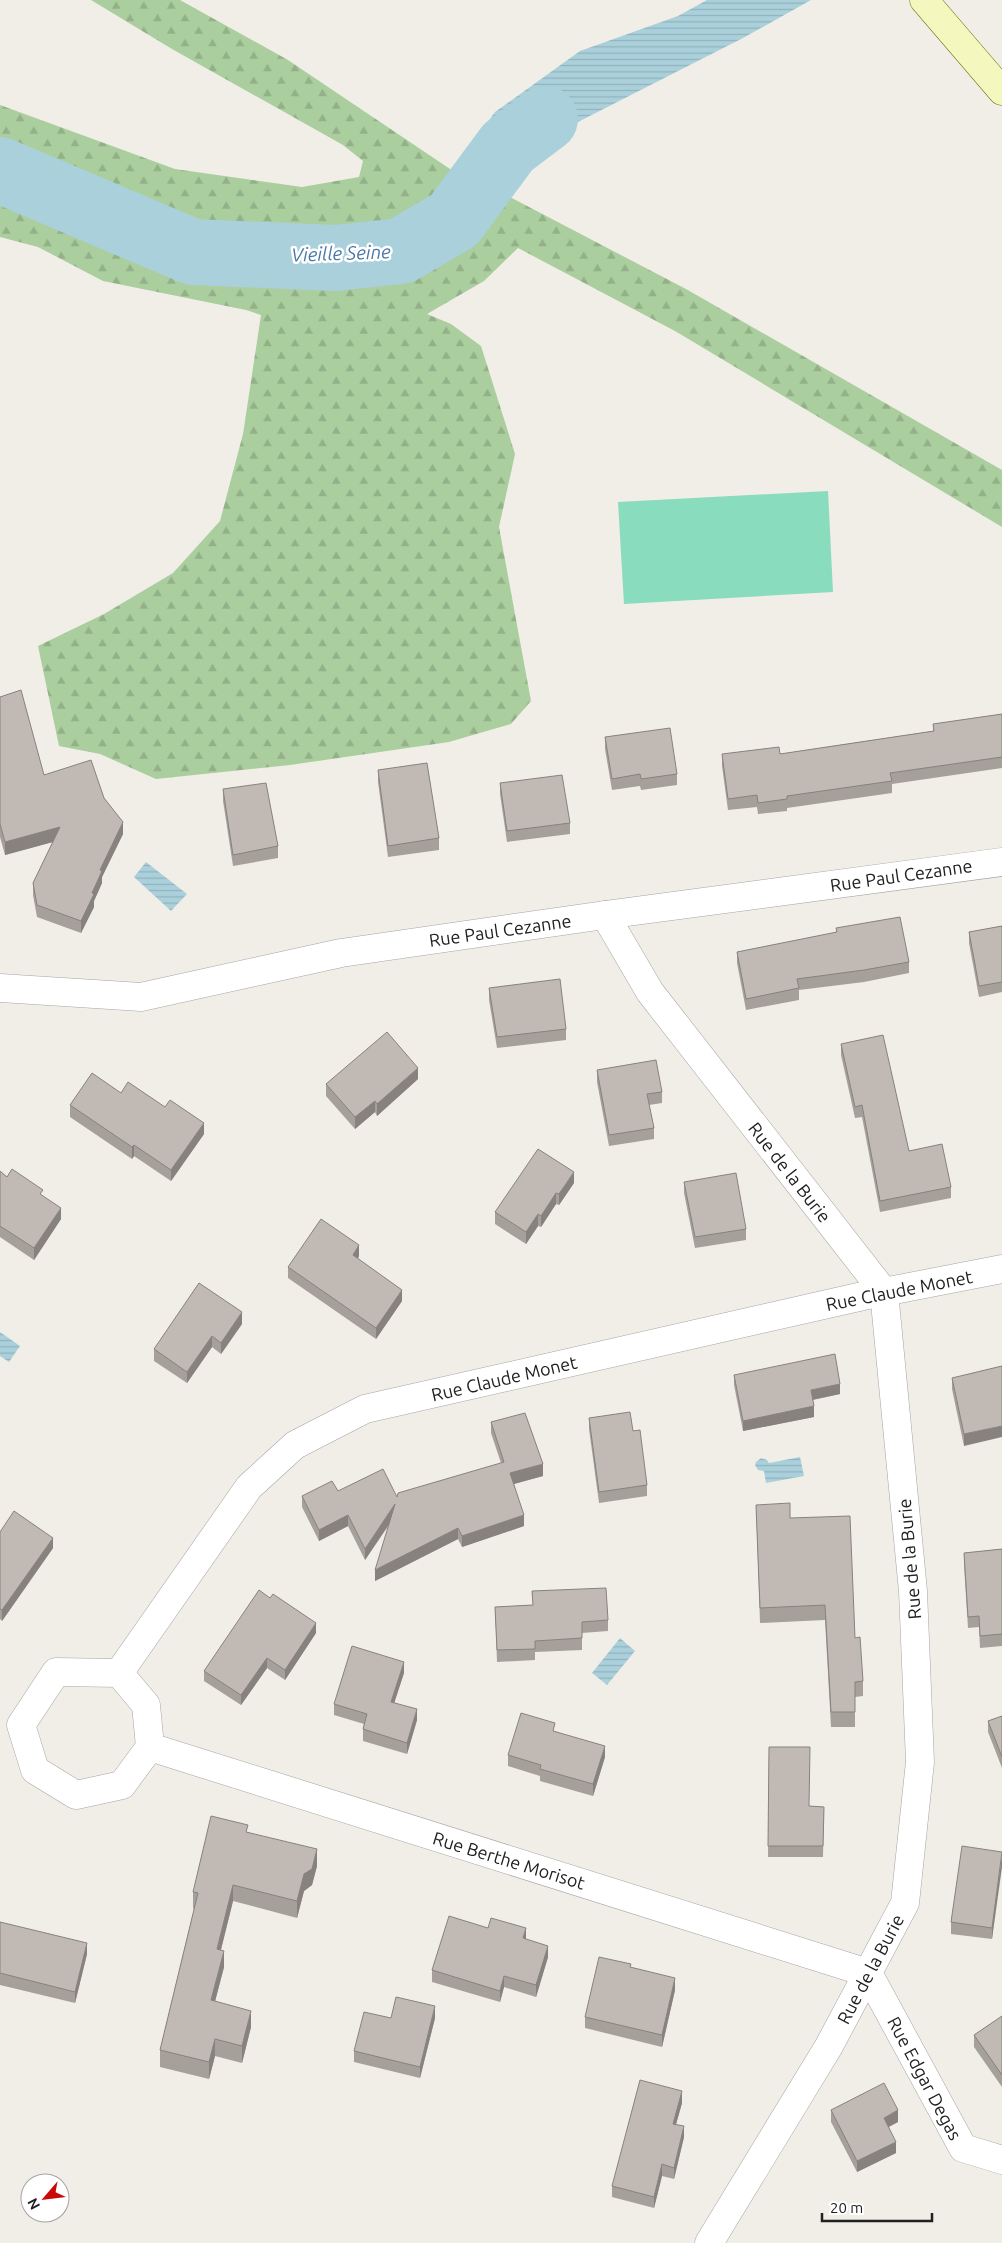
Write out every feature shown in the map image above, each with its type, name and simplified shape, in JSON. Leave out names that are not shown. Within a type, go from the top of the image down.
[{"type":"street","points":[[924,0],[1002,91]]},
{"type":"street","name":"Rue Paul Cezanne","points":[[0,988],[141,997],[341,953],[605,915],[1002,862]]},
{"type":"street","name":"Rue de la Burie","points":[[605,915],[650,992],[884,1292],[912,1590],[920,1762],[905,1903],[829,2046],[709,2243]]},
{"type":"street","name":"Rue Claude Monet","points":[[119,1673],[249,1486],[295,1445],[356,1414],[374,1408],[884,1292],[1002,1269]]},
{"type":"street","points":[[56,1672],[119,1673],[146,1705],[150,1747],[122,1785],[76,1795],[35,1770],[10,1724],[56,1672]]},
{"type":"street","name":"Rue Berthe Morisot","points":[[150,1747],[868,1972]]},
{"type":"street","name":"Rue Edgar Degas","points":[[868,1972],[963,2148],[1002,2160]]},
{"type":"green space","points":[[91,0],[180,0],[288,60],[453,171],[428,214],[406,231],[352,243],[189,221],[84,176],[0,145],[0,105],[175,169],[302,187],[359,177],[363,161],[343,145],[172,49]]},
{"type":"green space","points":[[0,194],[146,254],[294,278],[396,270],[448,251],[504,194],[686,289],[1002,470],[1002,527],[675,331],[518,248],[484,281],[427,314],[451,324],[481,346],[515,454],[499,527],[531,701],[511,724],[449,742],[290,765],[156,779],[100,754],[59,746],[38,646],[104,614],[173,573],[220,521],[243,434],[261,315],[246,310],[103,281],[38,247],[0,237]]},
{"type":"green space","points":[[828,491],[833,592],[624,604],[618,502]]},
{"type":"water","points":[[707,0],[811,0],[743,38],[576,123],[544,147],[504,194],[453,171],[495,112],[580,51],[678,16]]},
{"type":"water","points":[[146,862],[187,894],[171,911],[134,877]]},
{"type":"water","points":[[0,1332],[20,1346],[9,1362],[0,1356]]},
{"type":"water","points":[[800,1457],[804,1476],[766,1483],[764,1471],[758,1470],[755,1465],[761,1458],[769,1463]]},
{"type":"water","points":[[620,1638],[635,1651],[607,1685],[592,1673]]},
{"type":"building","points":[[21,690],[44,775],[91,760],[104,798],[123,822],[100,870],[102,871],[92,893],[94,894],[81,921],[37,905],[33,883],[60,827],[5,842],[0,824],[0,697]]},
{"type":"building","points":[[1002,714],[1002,757],[890,773],[892,781],[787,796],[787,799],[758,803],[757,795],[728,799],[722,754],[779,747],[780,754],[934,731],[933,724]]},
{"type":"building","points":[[670,728],[677,774],[641,779],[640,774],[612,779],[605,737]]},
{"type":"building","points":[[427,763],[439,838],[388,846],[378,770]]},
{"type":"building","points":[[562,775],[570,823],[507,831],[500,783]]},
{"type":"building","points":[[266,783],[278,846],[233,855],[223,789]]},
{"type":"building","points":[[900,917],[909,962],[797,979],[799,988],[746,999],[737,952],[837,932],[836,928]]},
{"type":"building","points":[[1002,926],[1002,982],[979,986],[969,932]]},
{"type":"building","points":[[560,979],[566,1029],[497,1037],[489,988]]},
{"type":"building","points":[[387,1032],[418,1068],[377,1104],[375,1101],[355,1117],[326,1084]]},
{"type":"building","points":[[883,1035],[909,1151],[942,1144],[951,1187],[880,1201],[862,1105],[855,1107],[841,1044]]},
{"type":"building","points":[[656,1060],[662,1092],[647,1094],[654,1128],[609,1135],[597,1070]]},
{"type":"building","points":[[92,1073],[121,1093],[128,1082],[165,1107],[170,1100],[204,1123],[171,1170],[134,1145],[132,1147],[70,1105]]},
{"type":"building","points":[[538,1149],[574,1172],[559,1194],[556,1193],[541,1216],[538,1214],[526,1232],[495,1212]]},
{"type":"building","points":[[12,1169],[43,1190],[40,1194],[61,1208],[34,1248],[0,1226],[0,1171],[7,1177]]},
{"type":"building","points":[[736,1173],[746,1229],[695,1237],[684,1182]]},
{"type":"building","points":[[321,1219],[359,1245],[353,1255],[402,1290],[376,1328],[288,1267]]},
{"type":"building","points":[[199,1283],[242,1312],[221,1343],[212,1336],[187,1372],[154,1349]]},
{"type":"building","points":[[835,1354],[840,1384],[811,1390],[814,1406],[743,1421],[734,1375]]},
{"type":"building","points":[[1002,1366],[1002,1426],[964,1434],[952,1378]]},
{"type":"building","points":[[630,1412],[633,1431],[640,1430],[647,1485],[599,1492],[589,1418]]},
{"type":"building","points":[[525,1413],[543,1464],[510,1473],[524,1515],[462,1536],[458,1528],[375,1570],[395,1504],[365,1549],[348,1515],[319,1530],[302,1496],[332,1481],[338,1491],[383,1469],[397,1497],[398,1493],[504,1462],[491,1422]]},
{"type":"building","points":[[790,1503],[790,1518],[850,1516],[855,1638],[860,1637],[863,1681],[855,1682],[855,1712],[831,1712],[825,1605],[760,1608],[756,1505]]},
{"type":"building","points":[[14,1511],[53,1538],[2,1610],[0,1609],[0,1532]]},
{"type":"building","points":[[1002,1549],[1002,1634],[980,1636],[979,1616],[968,1617],[964,1553]]},
{"type":"building","points":[[606,1588],[608,1620],[582,1622],[582,1638],[535,1641],[535,1649],[497,1650],[495,1607],[533,1605],[532,1591]]},
{"type":"building","points":[[259,1590],[270,1598],[273,1594],[316,1623],[285,1670],[267,1658],[241,1695],[204,1671]]},
{"type":"building","points":[[352,1646],[404,1662],[391,1702],[417,1709],[407,1743],[363,1729],[367,1714],[334,1704]]},
{"type":"building","points":[[521,1713],[555,1723],[553,1731],[605,1746],[593,1784],[540,1769],[541,1765],[508,1755]]},
{"type":"building","points":[[1002,1716],[1002,1757],[988,1721]]},
{"type":"building","points":[[769,1747],[810,1747],[809,1806],[824,1807],[823,1846],[768,1846]]},
{"type":"building","points":[[211,1816],[248,1825],[246,1832],[317,1849],[312,1869],[304,1874],[297,1901],[233,1885],[217,1949],[224,1951],[211,2000],[251,2011],[242,2046],[215,2039],[209,2062],[160,2050],[198,1893],[193,1892]]},
{"type":"building","points":[[962,1846],[1002,1852],[992,1928],[951,1922]]},
{"type":"building","points":[[449,1916],[488,1928],[491,1918],[526,1928],[523,1938],[548,1946],[536,1985],[504,1976],[500,1991],[432,1970]]},
{"type":"building","points":[[0,1922],[87,1943],[75,1992],[0,1973]]},
{"type":"building","points":[[599,1957],[631,1964],[630,1967],[675,1978],[662,2035],[585,2017]]},
{"type":"building","points":[[396,1997],[435,2006],[420,2067],[354,2051],[364,2012],[391,2018]]},
{"type":"building","points":[[1002,2016],[1002,2075],[974,2035]]},
{"type":"building","points":[[640,2080],[682,2091],[673,2124],[684,2126],[674,2168],[662,2164],[654,2197],[612,2186]]},
{"type":"building","points":[[884,2083],[898,2110],[884,2118],[896,2142],[857,2161],[831,2110]]},
{"type":"waterway","name":"Vieille Seine","points":[[0,170],[193,252],[335,258],[401,251],[454,220],[508,147],[545,119]]}]
